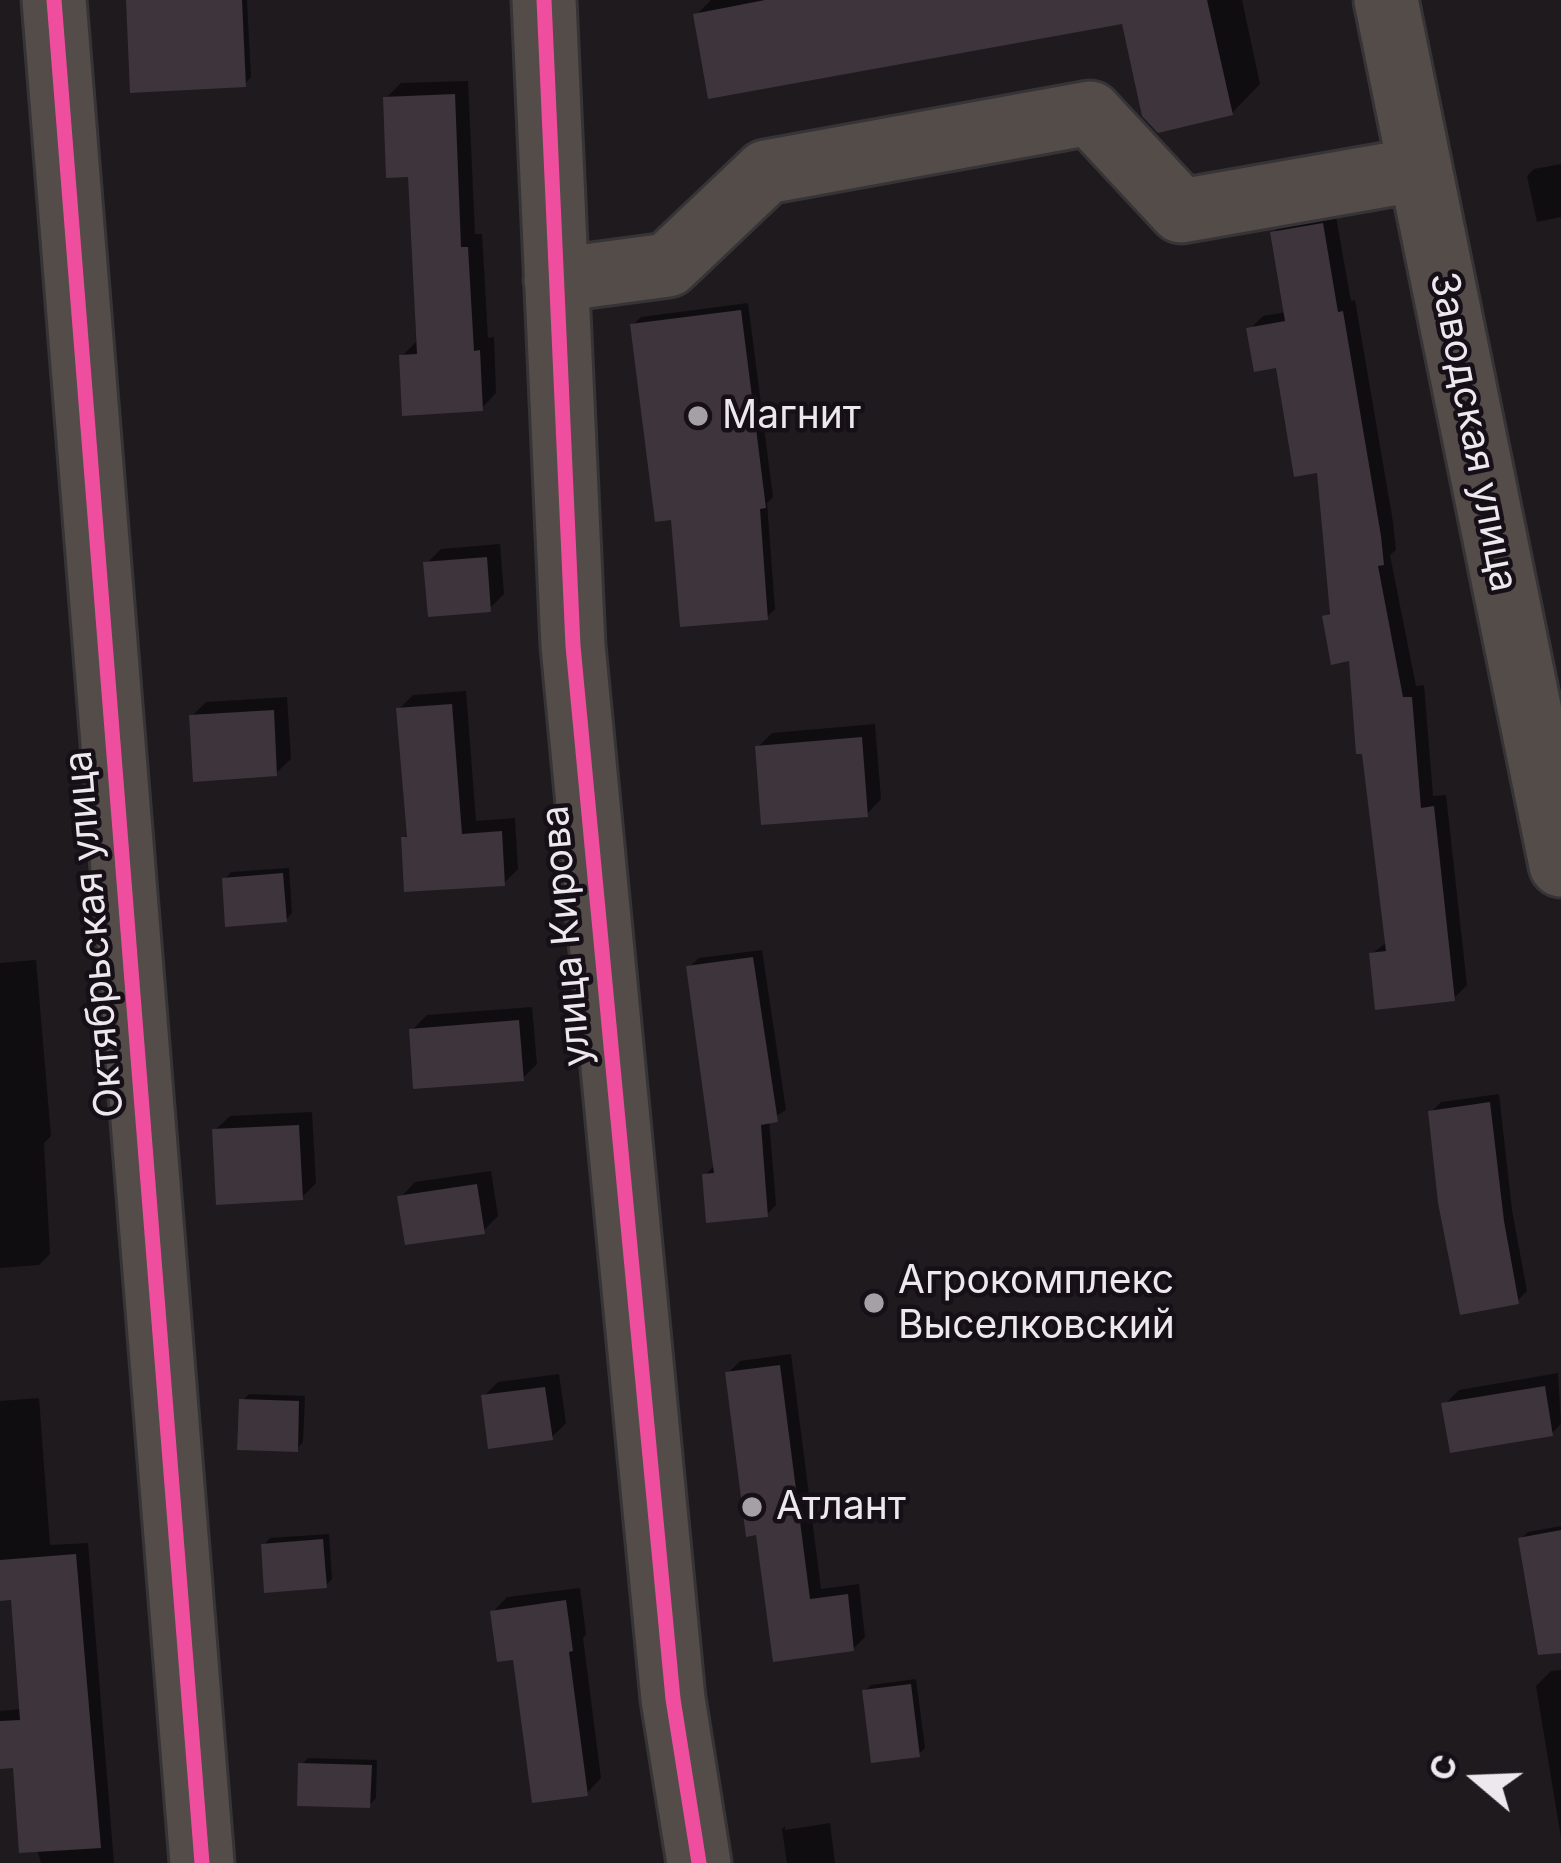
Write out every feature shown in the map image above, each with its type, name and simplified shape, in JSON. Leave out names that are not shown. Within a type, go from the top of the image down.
[{"type":"street","name":"Октябрьская улица","points":[[54,0],[202,1863]]},
{"type":"street","name":"улица Кирова","points":[[544,0],[577,693],[673,1699],[699,1863]]},
{"type":"street","name":"Заводская улица","points":[[1386,0],[1561,865]]},
{"type":"street","points":[[556,280],[668,265],[766,172],[1090,113],[1181,211],[1420,169]]},
{"type":"building","points":[[126,0],[242,0],[246,87],[130,93]]},
{"type":"building","points":[[765,0],[1207,0],[1233,115],[1158,133],[1142,116],[1122,24],[708,99],[693,14]]},
{"type":"building","points":[[455,94],[461,247],[468,247],[483,411],[402,416],[399,355],[417,354],[408,177],[386,178],[383,97]]},
{"type":"building","points":[[1323,223],[1338,312],[1343,311],[1381,536],[1384,565],[1378,566],[1403,697],[1412,697],[1421,808],[1434,806],[1455,1001],[1375,1010],[1369,953],[1386,951],[1362,754],[1356,754],[1349,661],[1331,665],[1322,616],[1330,614],[1317,473],[1294,477],[1276,368],[1254,372],[1246,328],[1285,321],[1270,232]]},
{"type":"building","name":"Магнит","points":[[741,310],[766,508],[760,509],[768,620],[680,627],[671,520],[655,522],[630,324]]},
{"type":"building","points":[[487,557],[491,612],[428,617],[423,562]]},
{"type":"building","points":[[452,704],[462,834],[502,831],[505,886],[404,892],[401,837],[407,837],[396,708]]},
{"type":"building","points":[[274,710],[277,776],[193,782],[189,715]]},
{"type":"building","points":[[862,737],[868,817],[761,825],[755,746]]},
{"type":"building","points":[[283,873],[287,922],[225,927],[222,878]]},
{"type":"building","points":[[753,957],[778,1122],[761,1125],[768,1217],[706,1223],[702,1174],[714,1173],[686,966]]},
{"type":"building","points":[[519,1020],[524,1081],[413,1089],[409,1029]]},
{"type":"building","points":[[1490,1102],[1519,1304],[1460,1315],[1438,1203],[1428,1111]]},
{"type":"building","points":[[299,1125],[303,1200],[216,1205],[212,1129]]},
{"type":"building","points":[[477,1184],[485,1234],[405,1245],[397,1196]]},
{"type":"building","points":[[780,1365],[810,1599],[848,1594],[854,1651],[773,1662],[756,1535],[746,1537],[725,1372]]},
{"type":"building","points":[[1545,1386],[1553,1436],[1450,1453],[1441,1403]]},
{"type":"building","points":[[545,1387],[553,1440],[488,1449],[481,1395]]},
{"type":"building","points":[[239,1399],[299,1401],[298,1452],[237,1450]]},
{"type":"building","points":[[1561,1530],[1561,1653],[1538,1655],[1518,1538]]},
{"type":"building","points":[[323,1539],[327,1588],[264,1593],[261,1544]]},
{"type":"building","points":[[76,1554],[101,1848],[19,1853],[13,1768],[0,1769],[0,1721],[20,1720],[11,1600],[0,1601],[0,1560]]},
{"type":"building","points":[[566,1600],[588,1796],[532,1803],[513,1660],[497,1662],[490,1611]]},
{"type":"building","points":[[911,1684],[920,1757],[871,1763],[862,1690]]},
{"type":"building","points":[[298,1763],[372,1765],[370,1808],[297,1806]]},
{"type":"cycle path","points":[[54,0],[202,1863]]},
{"type":"cycle path","points":[[544,0],[573,646],[673,1699],[699,1863]]},
{"type":"place","name":"Магнит","points":[[698,416]]},
{"type":"place","name":"Агрокомплекс Выселковский","points":[[874,1303]]},
{"type":"place","name":"Атлант","points":[[752,1507]]}]
